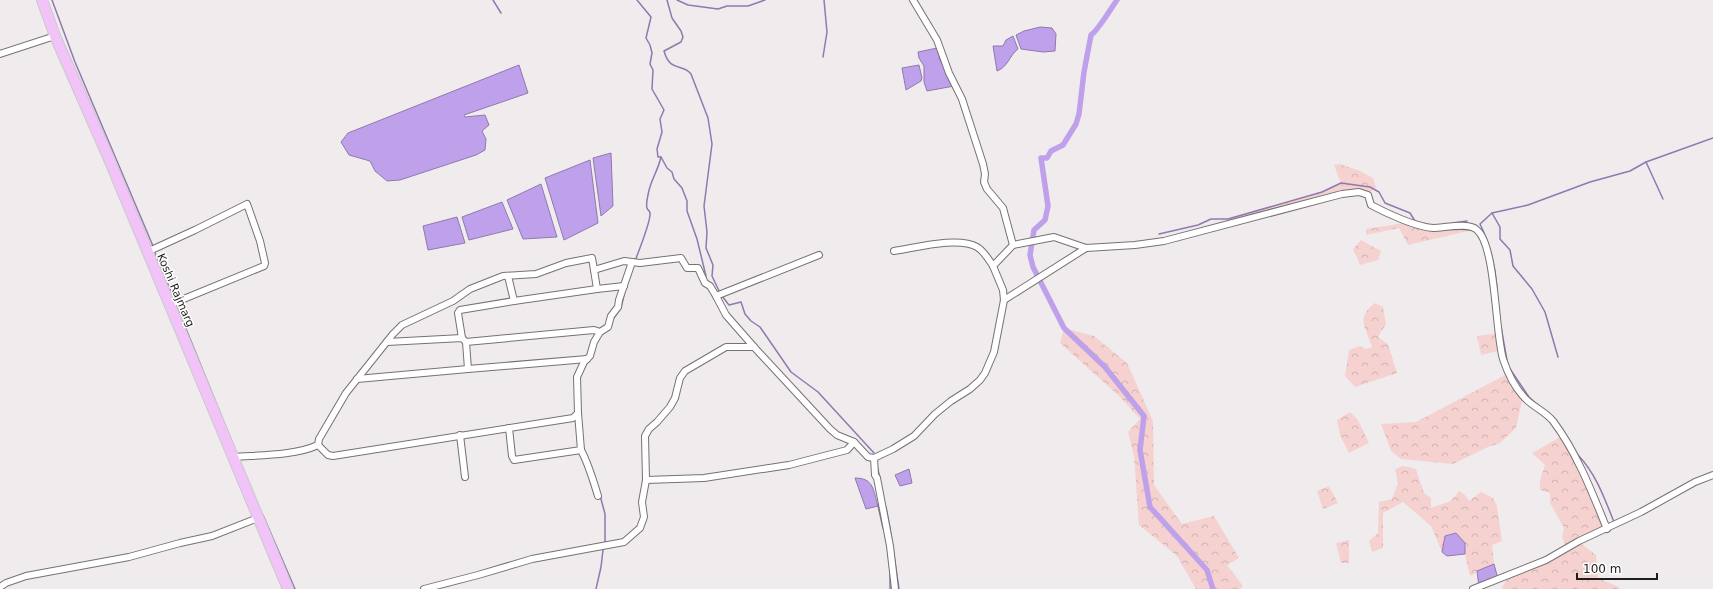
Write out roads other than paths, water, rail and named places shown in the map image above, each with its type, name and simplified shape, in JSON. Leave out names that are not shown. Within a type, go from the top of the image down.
[{"type":"main road","name":"Koshi Rajmarg","points":[[42,0],[55,36],[109,159],[288,589]]},
{"type":"street","points":[[913,0],[937,40],[949,73],[962,99],[985,174],[984,182],[987,189],[1003,208],[1013,245]]},
{"type":"street","points":[[0,54],[55,36]]},
{"type":"street","points":[[993,266],[1013,245],[1054,237],[1086,248],[1135,245],[1164,241],[1342,194],[1359,192],[1368,194],[1371,205],[1410,222],[1432,228],[1470,226],[1477,229],[1484,238],[1488,253],[1503,358],[1508,373],[1523,396],[1552,420],[1589,486],[1607,529]]},
{"type":"street","points":[[147,252],[247,204],[260,241],[266,263],[264,266],[169,305]]},
{"type":"street","points":[[594,270],[624,261],[640,263],[681,258],[687,268],[698,268],[705,282],[719,294],[726,315],[754,347],[830,429],[837,435],[854,442],[868,457],[874,458],[893,449],[914,436],[935,414],[980,380],[985,373],[994,352],[1004,300],[1004,290],[993,266],[985,254],[977,247],[962,243],[894,251]]},
{"type":"street","points":[[1004,300],[1086,248]]},
{"type":"street","points":[[719,294],[818,255]]},
{"type":"street","points":[[318,445],[319,439],[346,393],[402,325],[453,301],[470,289],[508,276],[536,274],[566,263],[592,258],[597,289]]},
{"type":"street","points":[[598,496],[589,472],[589,465],[581,450],[577,377],[584,362],[590,356],[594,342],[600,332],[608,328],[611,316],[618,308],[632,262]]},
{"type":"street","points":[[508,276],[514,301]]},
{"type":"street","points":[[468,369],[458,313],[460,310],[624,286]]},
{"type":"street","points":[[387,342],[464,340],[594,330],[600,332]]},
{"type":"street","points":[[424,589],[532,559],[624,542],[640,528],[644,517],[642,502],[646,480],[644,436],[670,407],[675,398],[680,378],[685,371],[726,347],[754,347]]},
{"type":"street","points":[[357,379],[587,359]]},
{"type":"street","points":[[318,445],[328,455],[333,456],[573,418],[578,413]]},
{"type":"street","points":[[509,428],[512,456],[514,460],[581,450]]},
{"type":"street","points":[[460,435],[465,477]]},
{"type":"street","points":[[646,480],[704,478],[789,465],[847,450],[854,442]]},
{"type":"street","points":[[233,457],[297,451],[318,445]]},
{"type":"street","points":[[874,458],[875,475],[877,478],[890,546],[894,589]]},
{"type":"street","points":[[1473,589],[1546,560],[1695,482],[1713,475]]},
{"type":"street","points":[[0,587],[6,583],[26,576],[129,557],[212,536],[258,518]]},
{"type":"waterway","points":[[52,0],[75,62],[153,246]]},
{"type":"waterway","points":[[493,0],[501,13]]},
{"type":"waterway","points":[[635,261],[650,217],[647,202],[650,185],[661,157],[658,157],[657,149],[662,132],[660,119],[664,110],[652,89],[653,70],[650,64],[652,53],[646,38],[651,17],[637,0]]},
{"type":"waterway","points":[[667,0],[672,18],[681,31],[683,37],[681,42],[664,51],[667,58],[673,65],[684,69],[691,74],[708,118],[712,144],[704,206],[707,232],[706,248],[713,265],[712,276],[720,293]]},
{"type":"waterway","points":[[677,0],[688,5],[718,9],[727,6],[748,6],[765,0]]},
{"type":"waterway","points":[[823,57],[827,32],[824,0]]},
{"type":"waterway","points":[[1117,0],[1101,24],[1091,35],[1084,72],[1079,114],[1076,124],[1063,145],[1051,151],[1047,158],[1041,158],[1048,206],[1045,220],[1034,230],[1030,255],[1033,267],[1064,328],[1105,367],[1144,416],[1140,450],[1150,507],[1207,570],[1213,589]]},
{"type":"waterway","points":[[1497,287],[1492,255],[1480,224],[1492,213],[1528,205],[1590,182],[1630,171],[1646,162],[1713,138]]},
{"type":"waterway","points":[[661,157],[667,168],[672,172],[674,179],[682,188],[687,201],[687,211],[697,239],[706,276]]},
{"type":"waterway","points":[[1646,162],[1663,199]]},
{"type":"waterway","points":[[1159,234],[1198,225],[1211,219],[1228,219],[1322,192],[1341,183],[1370,187],[1379,192],[1385,203],[1410,213],[1415,221],[1427,224]]},
{"type":"waterway","points":[[1492,213],[1500,227],[1500,239],[1510,250],[1513,266],[1532,289],[1545,312],[1558,357]]},
{"type":"waterway","points":[[1453,223],[1467,221]]},
{"type":"waterway","points":[[154,251],[175,301]]},
{"type":"waterway","points":[[629,280],[634,264]]},
{"type":"waterway","points":[[613,319],[621,308],[625,291]]},
{"type":"waterway","points":[[722,296],[729,305],[741,302],[745,314],[751,321],[760,327],[791,372],[818,392],[874,453]]},
{"type":"waterway","points":[[176,304],[234,447]]},
{"type":"waterway","points":[[1501,327],[1508,366],[1529,397],[1535,403]]},
{"type":"waterway","points":[[1578,455],[1595,478],[1614,522]]},
{"type":"waterway","points":[[877,466],[880,478]]},
{"type":"waterway","points":[[597,484],[605,514],[605,542]]},
{"type":"waterway","points":[[878,506],[883,528]]},
{"type":"waterway","points":[[886,507],[899,589]]},
{"type":"waterway","points":[[263,515],[295,589]]},
{"type":"waterway","points":[[596,589],[603,550]]},
{"type":"waterway","points":[[890,571],[890,589]]}]
